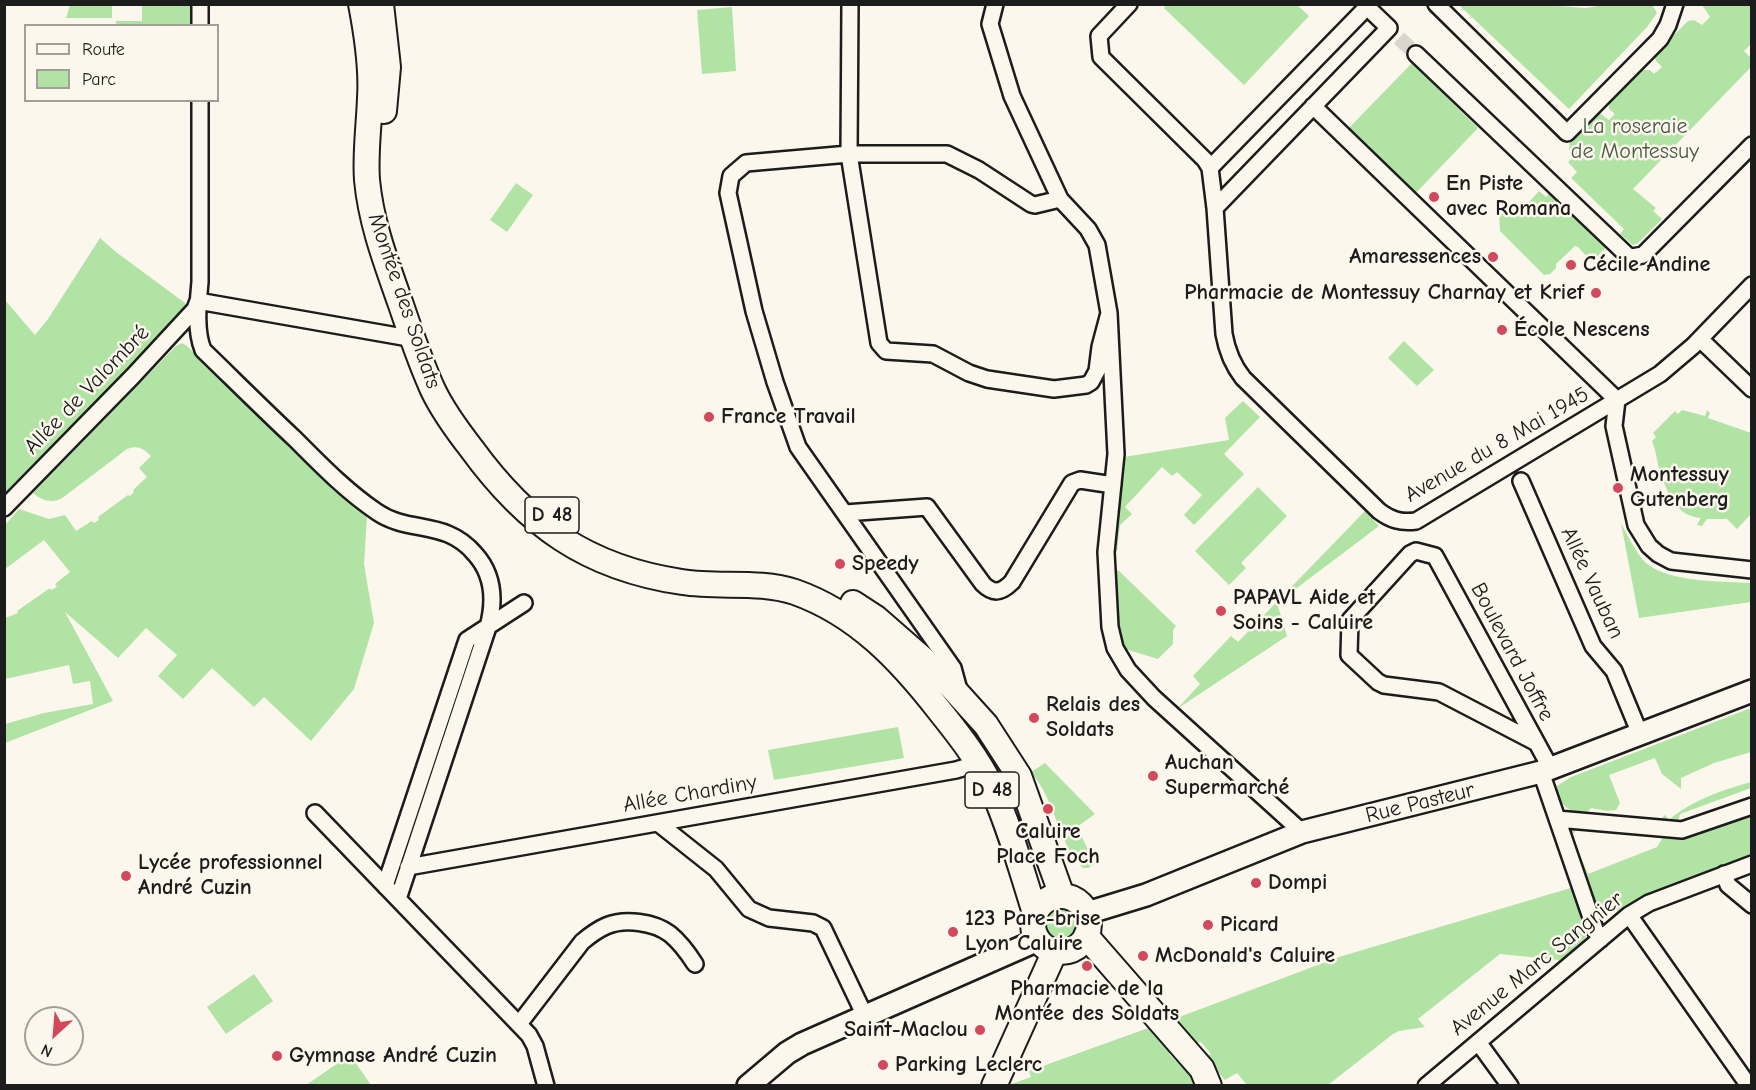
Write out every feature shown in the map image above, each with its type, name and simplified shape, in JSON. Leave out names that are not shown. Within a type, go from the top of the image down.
[{"type":"main road","name":"Montée des Soldats","points":[[362,4],[370,76],[366,149],[369,198],[380,245],[434,392],[478,459],[520,506],[564,542],[588,555],[631,572],[687,583],[782,589],[820,603],[846,616],[882,646],[935,704],[968,745],[1000,808],[1035,913]]},
{"type":"main road","name":"Montée des Soldats","points":[[381,4],[388,67],[380,161],[382,195],[388,224],[444,380],[470,424],[525,492],[566,526],[595,542],[623,554],[653,562],[706,570],[761,570],[786,573],[837,593],[942,664],[1019,776],[1062,896]]},
{"type":"main road","points":[[1087,925],[1081,944],[1064,952],[1046,945],[1034,932],[1035,913],[1047,899],[1062,896],[1077,901],[1087,925],[1206,1077]]},
{"type":"main road","points":[[994,1086],[1046,945]]},
{"type":"street","points":[[200,4],[200,24]]},
{"type":"street","points":[[850,4],[849,154],[879,343],[883,349],[933,354],[987,379],[1053,389],[1086,385],[1091,382],[1097,371],[1100,347],[1109,313]]},
{"type":"street","points":[[995,4],[990,24],[1012,96],[1060,199],[1088,230],[1097,245],[1109,313],[1116,454],[1106,552],[1110,627],[1119,657],[1154,698],[1302,832]]},
{"type":"street","points":[[1129,4],[1100,36],[1101,57],[1205,160],[1210,168],[1367,7],[1394,33],[1313,106],[1215,208]]},
{"type":"street","points":[[1436,4],[1567,133],[1660,39],[1668,25],[1675,4]]},
{"type":"street","points":[[1416,54],[1632,258],[1643,255],[1752,145]]},
{"type":"street","points":[[200,102],[200,282],[198,301],[200,344],[203,350],[343,486],[386,517],[440,530],[455,536],[475,554],[488,576],[493,592],[493,610],[488,627],[398,899]]},
{"type":"street","points":[[1313,106],[1617,400],[1614,426],[1636,525],[1641,537],[1658,554],[1671,561],[1752,570]]},
{"type":"street","points":[[935,704],[942,664],[795,439],[754,311],[728,193],[731,176],[746,163],[849,154],[947,154],[980,170],[1033,205],[1060,199]]},
{"type":"street","name":"Avenue du 8 Mai 1945","points":[[1210,168],[1224,334],[1228,354],[1234,366],[1243,378],[1379,511],[1398,521],[1416,521],[1660,374],[1700,339],[1752,285]]},
{"type":"street","points":[[198,301],[403,338],[413,337]]},
{"type":"street","name":"Allée de Valombré","points":[[4,508],[147,362],[195,309],[198,301]]},
{"type":"street","points":[[1700,339],[1752,389]]},
{"type":"street","points":[[844,513],[927,507],[984,584],[993,591],[999,591],[1012,582],[1072,483],[1080,480],[1113,484]]},
{"type":"street","name":"Allée Vauban","points":[[1521,481],[1593,646],[1614,671],[1640,734]]},
{"type":"street","name":"Boulevard Joffre","points":[[1535,742],[1439,692],[1384,685],[1349,655],[1350,620],[1410,554],[1416,551],[1435,556],[1535,742],[1546,770],[1557,819],[1596,932],[1601,939]]},
{"type":"street","points":[[385,886],[467,640],[524,603]]},
{"type":"street","name":"Rue Pasteur","points":[[1087,925],[1146,895],[1302,832],[1546,770],[1752,690]]},
{"type":"street","name":"Allée Chardiny","points":[[408,867],[956,770],[979,763]]},
{"type":"street","points":[[1557,819],[1682,830],[1752,806]]},
{"type":"street","points":[[315,813],[519,1024],[536,1046],[546,1086]]},
{"type":"street","points":[[658,823],[716,869],[748,909],[769,918],[813,923],[823,928],[864,1016]]},
{"type":"street","name":"Avenue Marc Sangnier","points":[[1426,1086],[1629,915],[1649,903],[1752,864]]},
{"type":"street","points":[[1724,874],[1728,885],[1752,905]]},
{"type":"street","points":[[1629,915],[1749,1086]]},
{"type":"street","points":[[519,1024],[582,942],[594,932],[608,925],[636,922],[669,933],[695,964]]},
{"type":"street","points":[[748,1086],[794,1049],[864,1016],[1046,945]]},
{"type":"street","points":[[1478,1042],[1510,1086]]},
{"type":"street","points":[[1206,1077],[1221,1086]]},
{"type":"green space","points":[[1167,4],[1297,5],[1309,16],[1244,85],[1164,8]]},
{"type":"green space","points":[[1528,4],[1586,8],[1603,5],[1652,5],[1657,13],[1647,27],[1569,109],[1459,5]]},
{"type":"green space","points":[[70,5],[112,5],[112,18],[66,18]]},
{"type":"green space","points":[[142,5],[191,5],[191,24],[116,24],[116,21],[142,21]]},
{"type":"green space","name":"La roseraie de Montessuy","points":[[1702,5],[1751,5],[1751,44],[1744,51],[1751,58],[1751,67],[1633,189],[1656,208],[1653,211],[1662,219],[1638,243],[1633,245],[1620,234],[1624,229],[1571,178],[1577,172],[1568,162],[1574,156],[1569,149],[1570,142],[1597,114],[1609,120],[1615,114],[1609,109],[1609,102],[1640,70],[1650,70],[1654,74],[1662,67],[1654,55],[1688,21],[1694,20],[1702,25],[1710,17]]},
{"type":"green space","points":[[732,7],[736,71],[702,74],[697,10]]},
{"type":"green space","points":[[1412,63],[1478,128],[1412,197],[1345,132]]},
{"type":"green space","points":[[516,183],[533,195],[507,232],[490,220]]},
{"type":"green space","points":[[1539,191],[1546,197],[1551,192],[1607,246],[1592,262],[1575,246],[1556,264],[1556,268],[1550,274],[1544,275],[1500,231],[1499,213],[1520,212]]},
{"type":"green space","points":[[100,238],[189,306],[4,498],[4,299],[35,335],[48,319]]},
{"type":"green space","points":[[1404,341],[1434,370],[1417,386],[1388,358]]},
{"type":"green space","points":[[182,343],[333,490],[367,517],[364,564],[374,623],[354,689],[311,741],[264,697],[254,707],[212,668],[183,699],[158,676],[177,655],[146,628],[118,658],[65,612],[113,701],[5,743],[5,724],[44,713],[93,704],[90,681],[73,684],[69,665],[5,679],[5,618],[18,613],[17,611],[50,588],[51,590],[57,587],[55,584],[70,572],[44,540],[5,569],[5,525],[19,509],[49,519],[65,515],[76,531],[92,521],[94,523],[99,520],[98,517],[134,492],[133,490],[147,477],[139,468],[151,456],[137,447],[127,449],[61,499],[47,500],[33,493],[176,346]]},
{"type":"green space","points":[[1243,401],[1260,417],[1224,454],[1244,474],[1194,525],[1184,515],[1202,495],[1177,472],[1172,476],[1162,467],[1125,507],[1132,514],[1120,525],[1117,551],[1113,551],[1124,457],[1229,440],[1225,418]]},
{"type":"green space","points":[[1682,410],[1705,416],[1707,410],[1710,413],[1708,418],[1751,433],[1751,514],[1737,529],[1727,519],[1707,519],[1702,526],[1697,525],[1701,518],[1684,513],[1673,500],[1668,501],[1668,492],[1660,473],[1652,441],[1656,437],[1653,433],[1675,411],[1678,414]]},
{"type":"green space","points":[[1258,487],[1287,516],[1241,563],[1246,568],[1229,585],[1195,551]]},
{"type":"green space","points":[[1365,511],[1379,526],[1277,603],[1287,636],[1177,709],[1200,684],[1193,676],[1231,636],[1238,642]]},
{"type":"green space","points":[[1621,523],[1638,554],[1656,570],[1696,580],[1751,583],[1751,602],[1639,618]]},
{"type":"green space","points":[[1118,570],[1176,626],[1173,630],[1173,644],[1158,659],[1125,649],[1121,641],[1116,612],[1116,572]]},
{"type":"green space","points":[[1751,708],[1751,752],[1714,763],[1681,778],[1681,789],[1662,774],[1655,758],[1609,775],[1620,803],[1616,810],[1591,808],[1584,815],[1564,806],[1559,798],[1557,786],[1571,777]]},
{"type":"green space","points":[[898,727],[904,758],[774,780],[768,750]]},
{"type":"green space","points":[[1045,763],[1095,814],[1077,827],[1095,864],[1088,868],[1083,868],[1070,851],[1047,798],[1031,772]]},
{"type":"green space","points":[[1751,782],[1751,788],[1680,814],[1678,822],[1658,822],[1665,815],[1669,820],[1698,801]]},
{"type":"green space","points":[[1751,813],[1751,856],[1597,919],[1566,827],[1577,828],[1572,836],[1588,874],[1657,847],[1663,837],[1699,833]]},
{"type":"green space","points":[[1574,887],[1585,912],[1588,926],[1585,938],[1574,950],[1560,960],[1500,954],[1418,1019],[1425,1027],[1393,1034],[1328,1085],[1247,1085],[1237,1073],[1225,1080],[1205,1056],[1211,1054],[1201,1042],[1195,1044],[1174,1019],[1339,957]]},
{"type":"green space","points":[[1061,910],[1071,914],[1075,924],[1071,934],[1061,938],[1051,934],[1047,924],[1051,914]]},
{"type":"green space","points":[[254,974],[273,1001],[226,1034],[207,1007]]},
{"type":"green space","points":[[1151,1027],[1172,1052],[1169,1054],[1181,1066],[1184,1065],[1200,1086],[1006,1086],[1031,1077],[1029,1071]]},
{"type":"green space","points":[[350,1055],[371,1085],[306,1085]]},
{"type":"tunnel","points":[[1399,38],[1416,54]]},
{"type":"place","name":"En Piste avec Romana","points":[[1434,197]]},
{"type":"place","name":"Amaressences","points":[[1493,257]]},
{"type":"place","name":"Cécile Andine","points":[[1571,265]]},
{"type":"place","name":"Pharmacie de Montessuy Charnay et Krief","points":[[1596,293]]},
{"type":"place","name":"École Nescens","points":[[1502,330]]},
{"type":"place","name":"France Travail","points":[[709,417]]},
{"type":"place","name":"Montessuy Gutenberg","points":[[1618,488]]},
{"type":"place","name":"Speedy","points":[[840,564]]},
{"type":"place","name":"PAPAVL Aide et Soins - Caluire","points":[[1221,611]]},
{"type":"place","name":"Relais des Soldats","points":[[1034,718]]},
{"type":"place","name":"Auchan Supermarché","points":[[1153,776]]},
{"type":"place","name":"Caluire Place Foch","points":[[1048,809]]},
{"type":"place","name":"Lycée professionnel André Cuzin","points":[[126,876]]},
{"type":"place","name":"Dompi","points":[[1256,883]]},
{"type":"place","name":"Picard","points":[[1208,925]]},
{"type":"place","name":"123 Pare-brise Lyon Caluire","points":[[953,932]]},
{"type":"place","name":"McDonald's Caluire","points":[[1143,956]]},
{"type":"place","name":"Pharmacie de la Montée des Soldats","points":[[1087,966]]},
{"type":"place","name":"Saint-Maclou","points":[[980,1030]]},
{"type":"place","name":"Gymnase André Cuzin","points":[[277,1056]]},
{"type":"place","name":"Parking Leclerc","points":[[883,1065]]}]
